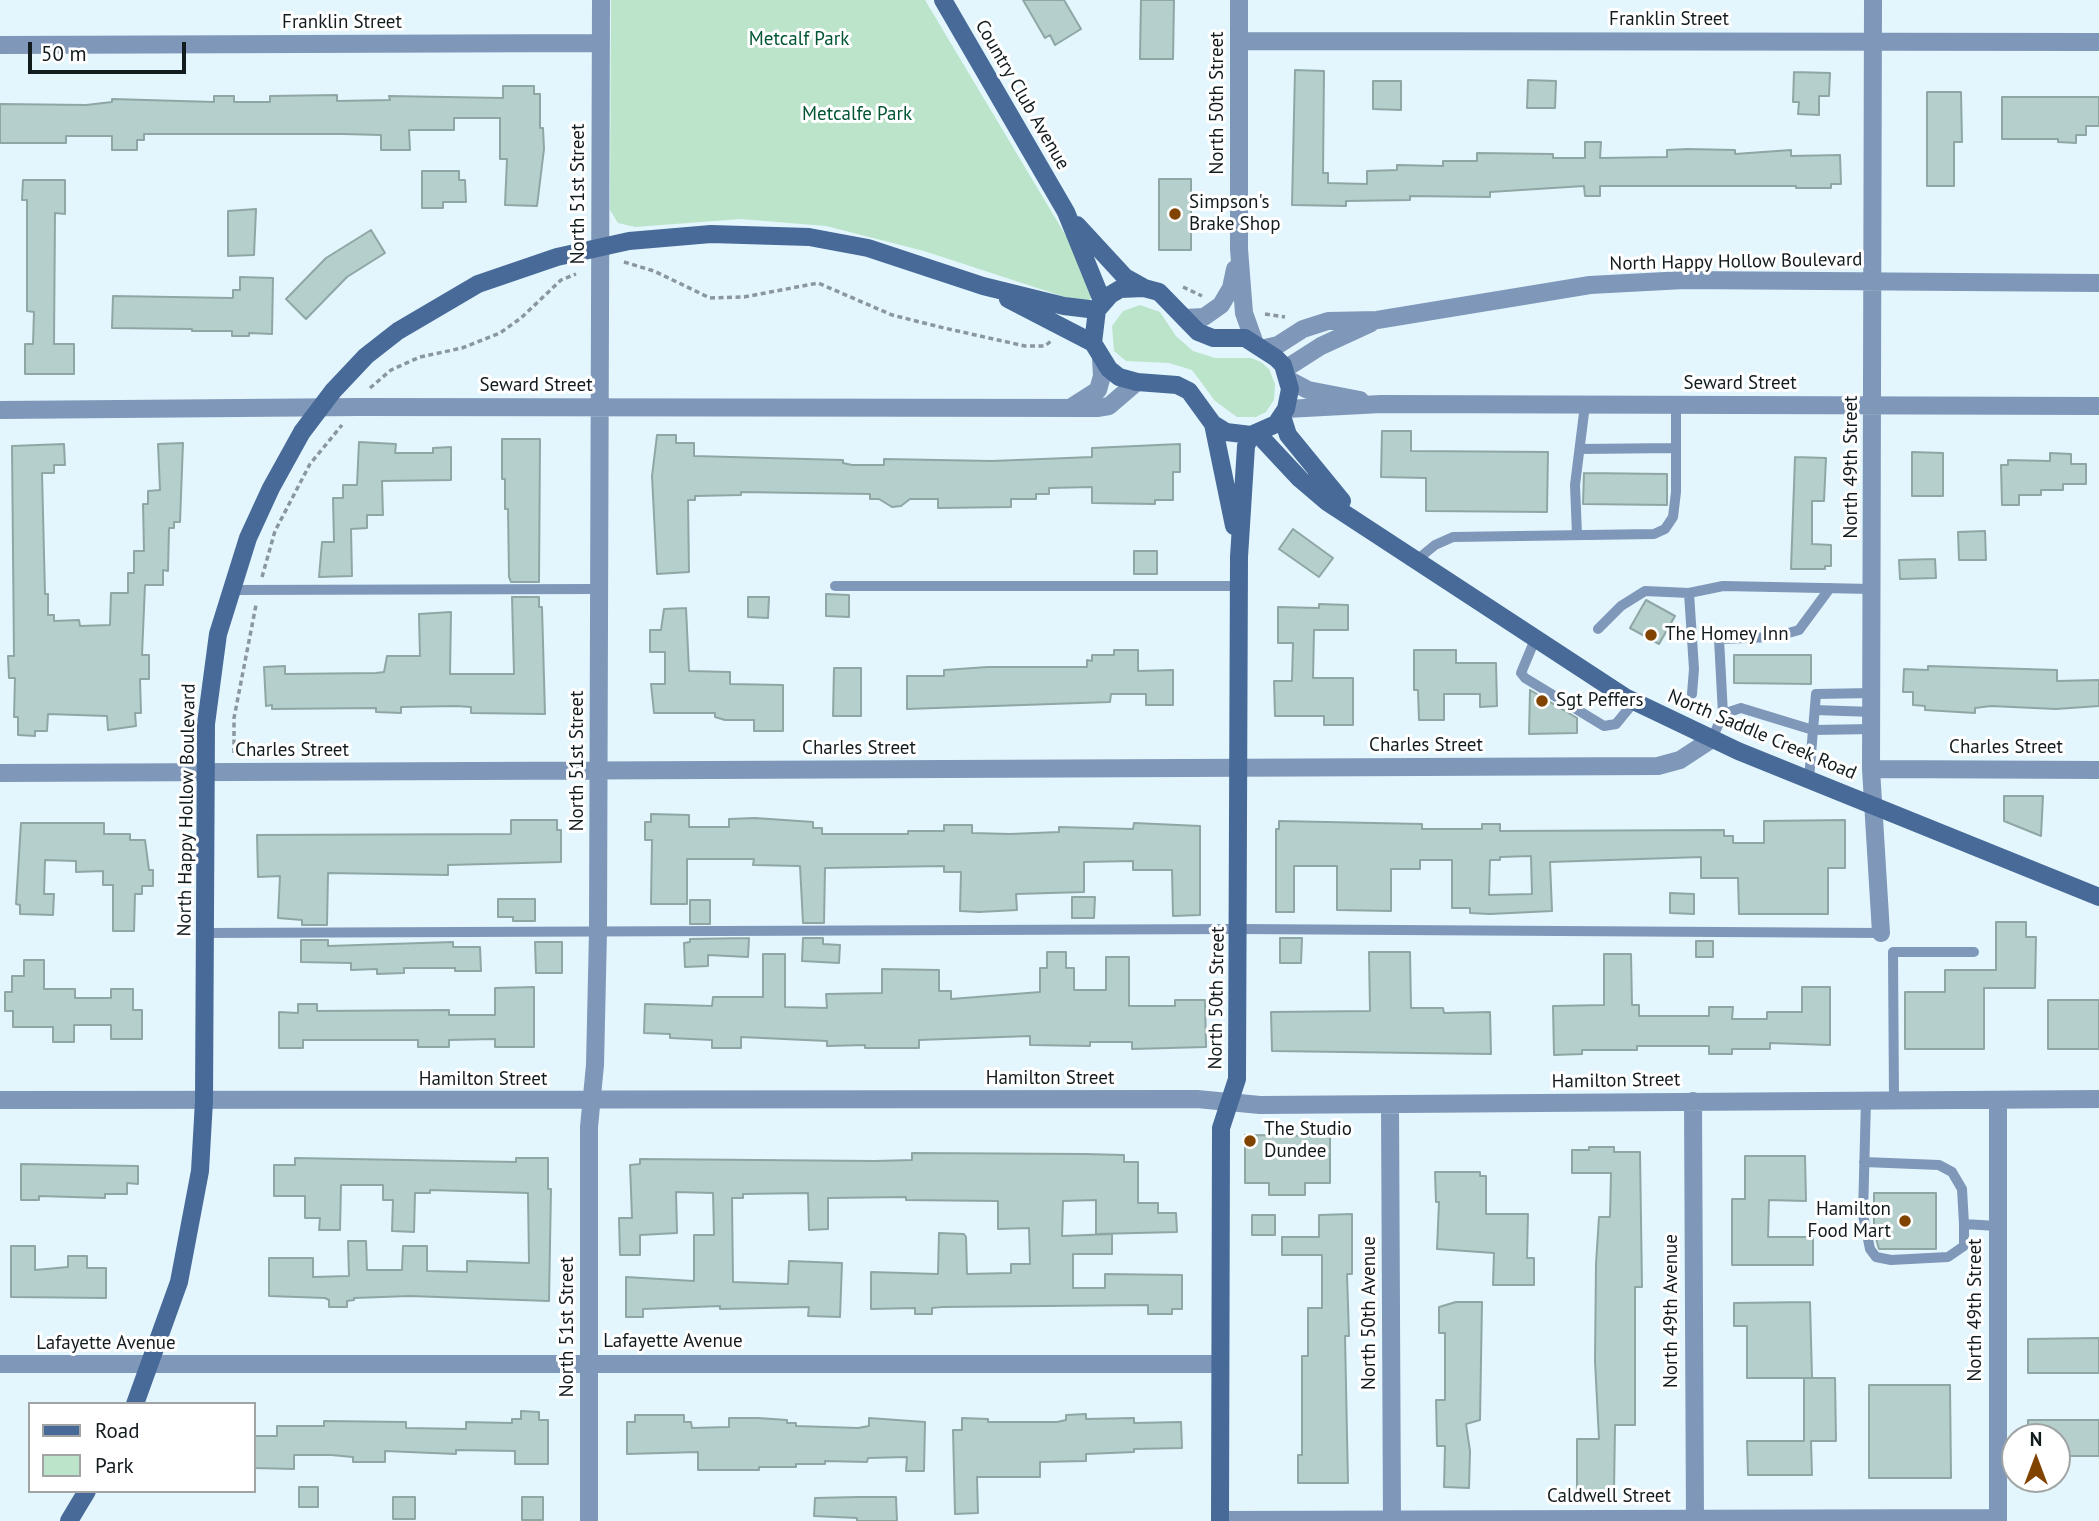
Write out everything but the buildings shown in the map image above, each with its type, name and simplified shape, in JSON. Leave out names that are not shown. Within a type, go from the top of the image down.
[{"type":"street","name":"North 51st Street","points":[[589,1521],[591,1100],[598,932],[601,0]]},
{"type":"street","name":"Country Club Avenue","points":[[943,0],[1066,212],[1100,306]]},
{"type":"street","name":"North 50th Street","points":[[1239,0],[1239,248],[1244,313],[1259,345]]},
{"type":"street","name":"North 49th Street","points":[[1873,0],[1871,769],[1881,933]]},
{"type":"street","name":"Franklin Street","points":[[1239,41],[2099,42]]},
{"type":"street","name":"Franklin Street","points":[[0,45],[601,43]]},
{"type":"street","name":"Country Club Avenue","points":[[1066,212],[1125,277],[1144,288],[1159,292],[1198,332],[1213,338],[1245,338],[1259,345]]},
{"type":"street","name":"North Happy Hollow Boulevard","points":[[136,1402],[180,1282],[200,1171],[204,1101],[205,773],[210,679],[230,590],[248,538],[271,488],[318,408],[366,356],[439,304],[513,270],[629,241],[712,234],[809,237],[868,247],[983,286],[1064,306],[1100,306]]},
{"type":"street","name":"North 50th Street","points":[[1221,306],[1231,288],[1239,248]]},
{"type":"street","name":"North Happy Hollow Boulevard","points":[[1259,345],[1278,345],[1303,329],[1328,321],[1377,320],[1590,285],[1684,280],[2099,283]]},
{"type":"street","name":"North Happy Hollow Boulevard","points":[[983,286],[1058,325],[1097,350],[1119,377],[1137,382]]},
{"type":"street","points":[[1073,406],[1097,390],[1102,376],[1097,350],[1100,306],[1120,289],[1144,288]]},
{"type":"street","points":[[1185,318],[1204,317],[1221,306]]},
{"type":"street","name":"North Happy Hollow Boulevard","points":[[1287,374],[1321,346],[1377,320]]},
{"type":"street","points":[[1137,382],[1162,382],[1189,391],[1213,424],[1226,432],[1254,434],[1276,424],[1284,413],[1290,389],[1287,374],[1259,345]]},
{"type":"street","name":"Seward Street","points":[[1287,374],[1308,390],[1381,404]]},
{"type":"street","name":"Seward Street","points":[[0,410],[1109,406],[1137,382]]},
{"type":"street","name":"Seward Street","points":[[1284,413],[1381,404],[2099,406]]},
{"type":"street","name":"North Saddle Creek Road","points":[[1284,413],[1288,435],[1324,482],[1361,522]]},
{"type":"street","name":"North 50th Street","points":[[1213,424],[1224,469],[1239,557]]},
{"type":"street","name":"North 50th Street","points":[[1220,1521],[1221,1128],[1237,1079],[1239,557],[1246,446],[1254,434]]},
{"type":"street","name":"North Saddle Creek Road","points":[[1254,434],[1327,502],[1634,702],[1712,739],[2099,897]]},
{"type":"street","name":"Charles Street","points":[[0,774],[1658,766],[1680,760],[1712,739]]},
{"type":"street","name":"Charles Street","points":[[1871,769],[2099,769]]},
{"type":"street","name":"Hamilton Street","points":[[0,1100],[1197,1099],[1230,1103],[1390,1105],[2099,1099]]},
{"type":"street","name":"North 49th Street","points":[[1998,1100],[1998,1519]]},
{"type":"street","name":"North 49th Avenue","points":[[1693,1101],[1695,1519]]},
{"type":"street","name":"North 50th Avenue","points":[[1390,1105],[1392,1520]]},
{"type":"street","name":"Lafayette Avenue","points":[[0,1364],[1220,1364]]},
{"type":"street","points":[[69,1521],[86,1493]]},
{"type":"street","name":"Caldwell Street","points":[[1220,1521],[1998,1519]]},
{"type":"lane","points":[[1577,535],[1576,485],[1585,405]]},
{"type":"lane","points":[[1418,559],[1434,545],[1453,537],[1654,534],[1665,529],[1673,517],[1676,405]]},
{"type":"lane","points":[[1580,449],[1676,448]]},
{"type":"lane","points":[[835,586],[1239,586]]},
{"type":"lane","points":[[1598,629],[1621,606],[1645,591],[1689,593],[1723,586],[1872,589]]},
{"type":"lane","points":[[1712,739],[1723,714],[1719,639],[1774,637],[1799,630],[1830,588]]},
{"type":"lane","points":[[230,590],[599,589]]},
{"type":"lane","points":[[1689,593],[1694,669],[1692,694]]},
{"type":"lane","points":[[1536,637],[1521,673],[1525,678],[1604,726],[1616,724],[1634,702]]},
{"type":"lane","points":[[1809,779],[1816,694],[1872,693]]},
{"type":"lane","points":[[1723,714],[1741,708],[1813,730],[1872,720]]},
{"type":"lane","points":[[1815,710],[1872,720]]},
{"type":"lane","points":[[205,933],[1238,929],[1881,933]]},
{"type":"lane","points":[[1894,1100],[1893,952],[1974,952]]},
{"type":"lane","points":[[1864,1162],[1939,1165],[1952,1172],[1962,1189],[1964,1246],[1948,1257],[1891,1260],[1876,1257],[1870,1249],[1863,1215],[1864,1162],[1866,1100]]},
{"type":"lane","points":[[1964,1224],[1997,1226]]},
{"type":"path","points":[[355,407],[368,390],[391,370],[419,357],[462,348],[500,333],[522,318],[561,280],[622,261],[654,271],[710,298],[744,297],[818,284],[892,314],[1025,346],[1045,346],[1052,339],[1058,325]]},
{"type":"path","points":[[1177,284],[1221,306]]},
{"type":"path","points":[[1244,313],[1272,314],[1296,323]]},
{"type":"green space","name":"Metcalfe Park","points":[[611,0],[925,0],[1084,266],[1093,289],[1090,301],[1080,302],[924,251],[826,226],[741,219],[635,227],[618,223],[610,210]]},
{"type":"green space","points":[[1140,305],[1160,312],[1176,336],[1193,351],[1215,358],[1251,358],[1261,362],[1269,369],[1275,384],[1274,400],[1266,412],[1256,417],[1237,417],[1215,401],[1192,370],[1169,363],[1126,361],[1114,351],[1112,326],[1123,311]]},
{"type":"place","name":"Simpson's Brake Shop","points":[[1175,214]]},
{"type":"place","name":"The Homey Inn","points":[[1651,635]]},
{"type":"place","name":"Sgt Peffers","points":[[1542,701]]},
{"type":"place","name":"The Studio Dundee","points":[[1250,1141]]},
{"type":"place","name":"Hamilton Food Mart","points":[[1905,1221]]},
{"type":"park label","name":"Metcalf Park","points":[[799,40]]}]
